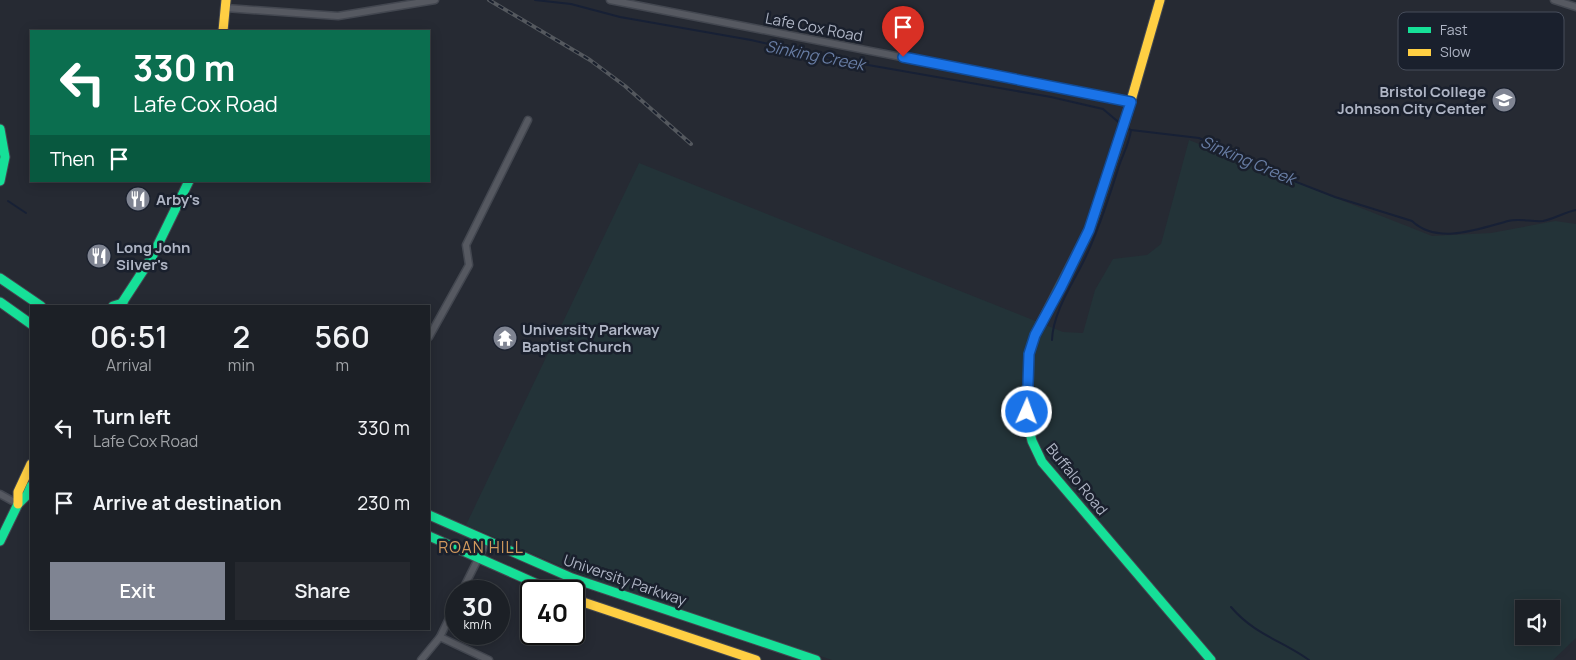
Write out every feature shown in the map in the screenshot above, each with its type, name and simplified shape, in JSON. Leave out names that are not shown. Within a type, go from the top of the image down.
[{"type":"main road","name":"Buffalo Road","points":[[1160,0],[1119,142],[1089,230],[1072,267],[1035,335],[1029,354],[1028,425],[1032,441],[1042,462],[1211,660]]},
{"type":"main road","points":[[223,30],[226,4]]},
{"type":"main road","points":[[0,129],[5,157],[0,181]]},
{"type":"main road","points":[[122,305],[152,257],[189,182]]},
{"type":"main road","points":[[2,279],[40,305]]},
{"type":"main road","points":[[0,302],[30,323]]},
{"type":"main road","points":[[18,504],[18,492],[30,466]]},
{"type":"main road","points":[[0,541],[18,504],[27,495],[30,488]]},
{"type":"main road","name":"University Parkway","points":[[430,515],[572,578],[816,660]]},
{"type":"main road","points":[[430,536],[528,580]]},
{"type":"main road","points":[[615,613],[621,594]]},
{"type":"main road","points":[[585,603],[753,660]]},
{"type":"street","points":[[226,4],[338,16],[436,0]]},
{"type":"street","name":"Lafe Cox Road","points":[[610,0],[1131,102]]},
{"type":"street","points":[[1554,0],[1576,7]]},
{"type":"street","points":[[430,334],[469,265],[466,245],[528,120]]},
{"type":"street","points":[[0,494],[18,504]]},
{"type":"street","points":[[467,580],[487,540]]},
{"type":"street","points":[[421,660],[440,637],[445,627]]},
{"type":"street","points":[[440,637],[489,660]]},
{"type":"street","points":[[753,660],[759,641]]},
{"type":"shaded area","points":[[1189,140],[1432,236],[1491,233],[1555,221],[1576,224],[1576,638],[1553,660],[832,660],[591,579],[466,525],[639,163],[1063,332],[1083,333],[1095,290],[1113,259],[1147,255],[1161,244]]},
{"type":"waterway","name":"Sinking Creek","points":[[535,0],[571,4],[620,17],[751,40],[834,59],[1051,97],[1103,109],[1122,125]]},
{"type":"waterway","name":"Sinking Creek","points":[[1126,127],[1131,130],[1199,138],[1268,171],[1335,197],[1412,221],[1422,228],[1433,232],[1458,233],[1512,220],[1543,221],[1576,210]]},
{"type":"waterway","points":[[1052,340],[1056,318],[1096,234],[1131,130]]},
{"type":"waterway","points":[[8,201],[26,213]]},
{"type":"waterway","points":[[1231,607],[1259,631],[1309,660]]},
{"type":"railway","points":[[489,0],[590,60],[625,86],[691,144]]},
{"type":"traffic: fast","points":[[0,129],[5,157],[0,181]]},
{"type":"traffic: fast","points":[[121,305],[152,257],[189,182]]},
{"type":"traffic: fast","points":[[1095,213],[1089,230],[1035,335],[1029,354],[1028,425],[1032,441],[1042,462],[1211,660]]},
{"type":"traffic: fast","points":[[0,278],[40,305]]},
{"type":"traffic: fast","points":[[0,302],[30,323]]},
{"type":"traffic: fast","points":[[116,305],[123,303],[122,305]]},
{"type":"traffic: fast","points":[[0,541],[18,504],[27,495],[30,488]]},
{"type":"traffic: fast","points":[[430,515],[572,578],[816,660]]},
{"type":"traffic: fast","points":[[430,536],[528,580]]},
{"type":"traffic: slow","points":[[223,30],[226,0]]},
{"type":"traffic: slow","points":[[1095,213],[1126,118],[1160,0]]},
{"type":"traffic: slow","points":[[18,504],[18,492],[30,466]]},
{"type":"traffic: slow","points":[[585,603],[756,660]]},
{"type":"place","name":"Bristol College Johnson City Center","points":[[1504,100]]},
{"type":"place","name":"Arby's","points":[[138,199]]},
{"type":"place","name":"Long John Silver's","points":[[99,256]]},
{"type":"place","name":"University Parkway Baptist Church","points":[[505,338]]},
{"type":"district","name":"ROAN HILL","points":[[481,547]]},
{"type":"route","points":[[903,57],[1131,102],[1089,230],[1035,335],[1029,354],[1027,412]]}]
